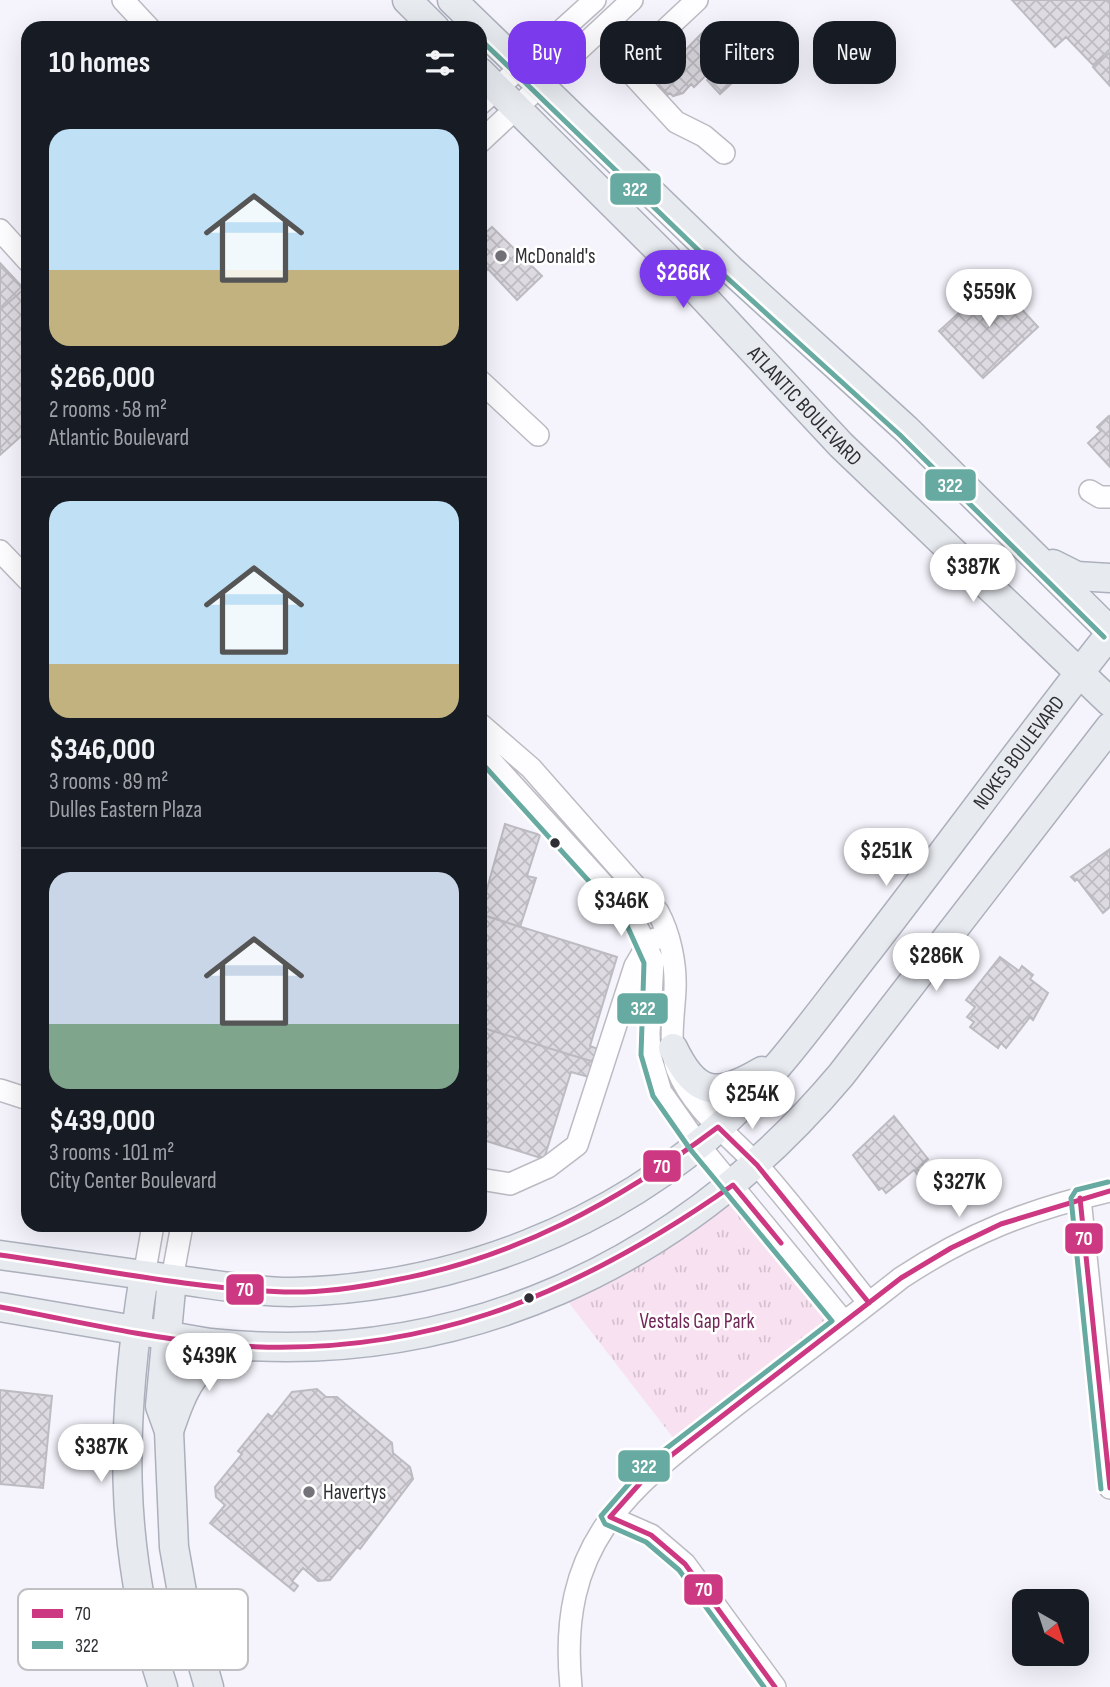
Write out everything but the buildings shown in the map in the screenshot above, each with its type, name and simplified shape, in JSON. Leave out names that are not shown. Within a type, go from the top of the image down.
[{"type":"main road","points":[[407,0],[428,21]]},
{"type":"main road","points":[[452,0],[474,21]]},
{"type":"main road","points":[[487,34],[508,54]]},
{"type":"main road","points":[[537,84],[732,270],[906,429],[1033,551],[1110,632]]},
{"type":"main road","name":"ATLANTIC BOULEVARD","points":[[487,89],[516,109],[666,257],[841,445],[1110,702]]},
{"type":"main road","points":[[1033,551],[1066,573],[1110,578]]},
{"type":"main road","name":"NOKES BOULEVARD","points":[[0,1255],[289,1292],[385,1283],[462,1266],[566,1227],[659,1172],[708,1135],[783,1059],[961,832],[1110,632]]},
{"type":"main road","points":[[0,1307],[164,1337],[245,1346],[358,1343],[423,1332],[492,1315],[558,1290],[623,1259],[684,1222],[733,1185],[793,1129],[841,1075],[1110,727]]},
{"type":"main road","points":[[1056,798],[1110,761]]},
{"type":"main road","points":[[673,1048],[689,1076],[707,1089],[718,1090],[739,1084],[783,1059]]},
{"type":"main road","points":[[138,1589],[126,1489],[127,1399],[135,1330],[158,1277]]},
{"type":"main road","points":[[158,1277],[164,1337],[160,1406],[169,1431],[174,1547],[181,1589]]},
{"type":"main road","points":[[169,1431],[178,1399],[197,1370],[215,1357],[245,1346]]},
{"type":"main road","points":[[159,1670],[163,1687]]},
{"type":"main road","points":[[204,1670],[209,1687]]},
{"type":"street","points":[[123,0],[142,21]]},
{"type":"street","points":[[571,21],[595,0]]},
{"type":"street","points":[[487,136],[632,0]]},
{"type":"street","points":[[697,0],[633,61],[630,72],[676,122],[704,136],[724,152]]},
{"type":"street","points":[[487,87],[508,74]]},
{"type":"street","points":[[0,230],[21,253]]},
{"type":"street","points":[[487,388],[538,435]]},
{"type":"street","points":[[0,551],[21,573]]},
{"type":"street","points":[[487,730],[541,779],[643,892],[667,930],[676,986],[673,1048],[676,1067],[733,1185],[844,1322]]},
{"type":"street","points":[[487,757],[617,898],[632,916],[648,944],[653,961],[649,1034],[654,1073],[670,1108],[757,1165],[869,1303]]},
{"type":"street","points":[[487,1180],[510,1184],[548,1167],[577,1145],[635,966],[648,944],[667,930]]},
{"type":"street","points":[[0,1090],[21,1097]]},
{"type":"street","points":[[571,1687],[569,1638],[578,1585],[587,1561],[610,1517],[652,1471],[935,1255],[978,1232],[1039,1208],[1110,1191]]},
{"type":"street","points":[[1080,1198],[1110,1488]]},
{"type":"street","points":[[154,1232],[158,1277]]},
{"type":"street","points":[[158,1277],[179,1232]]},
{"type":"street","points":[[610,1517],[651,1535],[685,1564],[775,1687]]},
{"type":"green space","name":"Vestals Gap Park","points":[[733,1185],[844,1322],[681,1448],[559,1290]]},
{"type":"transit line","name":"322","points":[[487,46],[725,276],[900,435],[1104,637]]},
{"type":"transit line","name":"322","points":[[487,769],[625,921],[644,963],[641,1055],[653,1096],[690,1149],[832,1321],[646,1464],[601,1516],[605,1524],[646,1542],[679,1570],[764,1687]]},
{"type":"transit line","name":"70","points":[[0,1255],[248,1290],[311,1292],[377,1284],[480,1258],[563,1224],[642,1180],[718,1127],[757,1165],[869,1303]]},
{"type":"transit line","name":"322","points":[[1101,1489],[1071,1198],[1076,1190],[1108,1182]]},
{"type":"transit line","name":"70","points":[[0,1307],[133,1333],[214,1344],[287,1347],[357,1343],[424,1332],[488,1314],[551,1290],[612,1260],[673,1225],[733,1185],[781,1243]]},
{"type":"transit line","name":"70","points":[[610,1517],[651,1471],[901,1278],[951,1248],[1001,1224],[1110,1191]]},
{"type":"transit line","name":"70","points":[[1080,1198],[1110,1488]]},
{"type":"transit line","name":"70","points":[[610,1517],[651,1535],[685,1564],[775,1687]]},
{"type":"place","name":"McDonald's","points":[[501,256]]},
{"type":"place","name":"Havertys","points":[[309,1492]]}]
